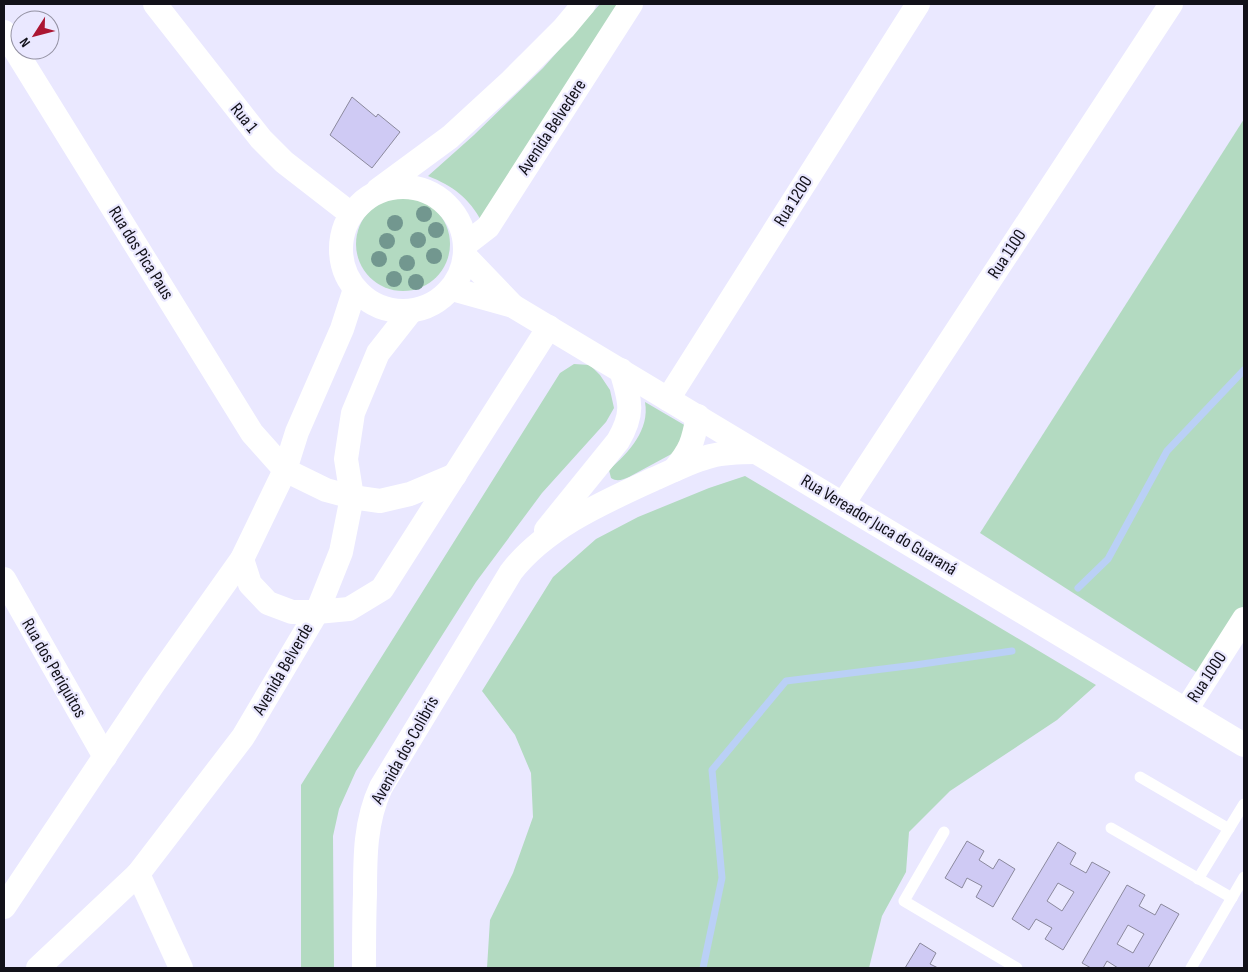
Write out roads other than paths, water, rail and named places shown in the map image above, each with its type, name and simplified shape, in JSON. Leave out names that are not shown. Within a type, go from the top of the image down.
[{"type":"street","name":"Rua 1","points":[[155,4],[261,139],[284,162],[351,214]]},
{"type":"street","points":[[371,195],[391,188],[412,186],[432,193],[448,206],[460,224],[465,250],[463,268],[452,289],[440,300],[426,307],[411,311],[390,310],[371,302],[356,289],[345,271],[341,252],[343,232],[351,214],[360,203],[450,137],[511,81],[564,28],[584,4]]},
{"type":"street","name":"Avenida Belvedere","points":[[465,250],[488,226],[631,4]]},
{"type":"street","name":"Rua 1200","points":[[668,399],[918,4]]},
{"type":"street","name":"Rua 1100","points":[[844,504],[1171,4]]},
{"type":"street","name":"Rua dos Pica Paus","points":[[4,32],[252,433],[284,470]]},
{"type":"street","name":"Rua Vereador Juca do Guaraná","points":[[465,250],[513,306]]},
{"type":"street","points":[[4,907],[154,683],[242,560],[284,470],[297,432],[342,329],[356,289]]},
{"type":"street","name":"Rua Vereador Juca do Guaraná","points":[[452,289],[513,306],[1244,745]]},
{"type":"street","name":"Avenida Belverde","points":[[38,968],[138,874],[243,737],[317,612],[341,552],[352,497],[346,459],[353,412],[378,353],[411,311]]},
{"type":"street","points":[[242,560],[250,584],[268,603],[292,612],[349,609],[382,589],[549,327]]},
{"type":"street","name":"Avenida dos Colibris","points":[[364,968],[366,845],[368,824],[376,798],[511,572],[618,441],[627,426],[630,401],[621,370]]},
{"type":"street","name":"Avenida dos Colibris","points":[[674,470],[688,454],[694,440],[698,416]]},
{"type":"street","name":"Avenida dos Colibris","points":[[524,557],[552,534],[579,517],[620,495],[674,470],[710,456],[725,453],[756,452]]},
{"type":"street","points":[[284,470],[326,490],[352,497],[380,501],[410,494],[455,475]]},
{"type":"street","name":"Rua dos Periquitos","points":[[4,579],[105,757]]},
{"type":"street","name":"Rua 1000","points":[[1186,710],[1244,619]]},
{"type":"street","points":[[138,874],[180,968]]},
{"type":"lane","points":[[1140,777],[1229,829]]},
{"type":"lane","points":[[1198,879],[1244,804]]},
{"type":"lane","points":[[1111,828],[1232,898]]},
{"type":"lane","points":[[944,832],[904,901],[1018,968]]},
{"type":"lane","points":[[1190,968],[1244,877]]},
{"type":"waterway","points":[[1078,588],[1108,559],[1167,451],[1244,370]]},
{"type":"waterway","points":[[703,968],[722,878],[712,770],[786,681],[1012,651]]}]
